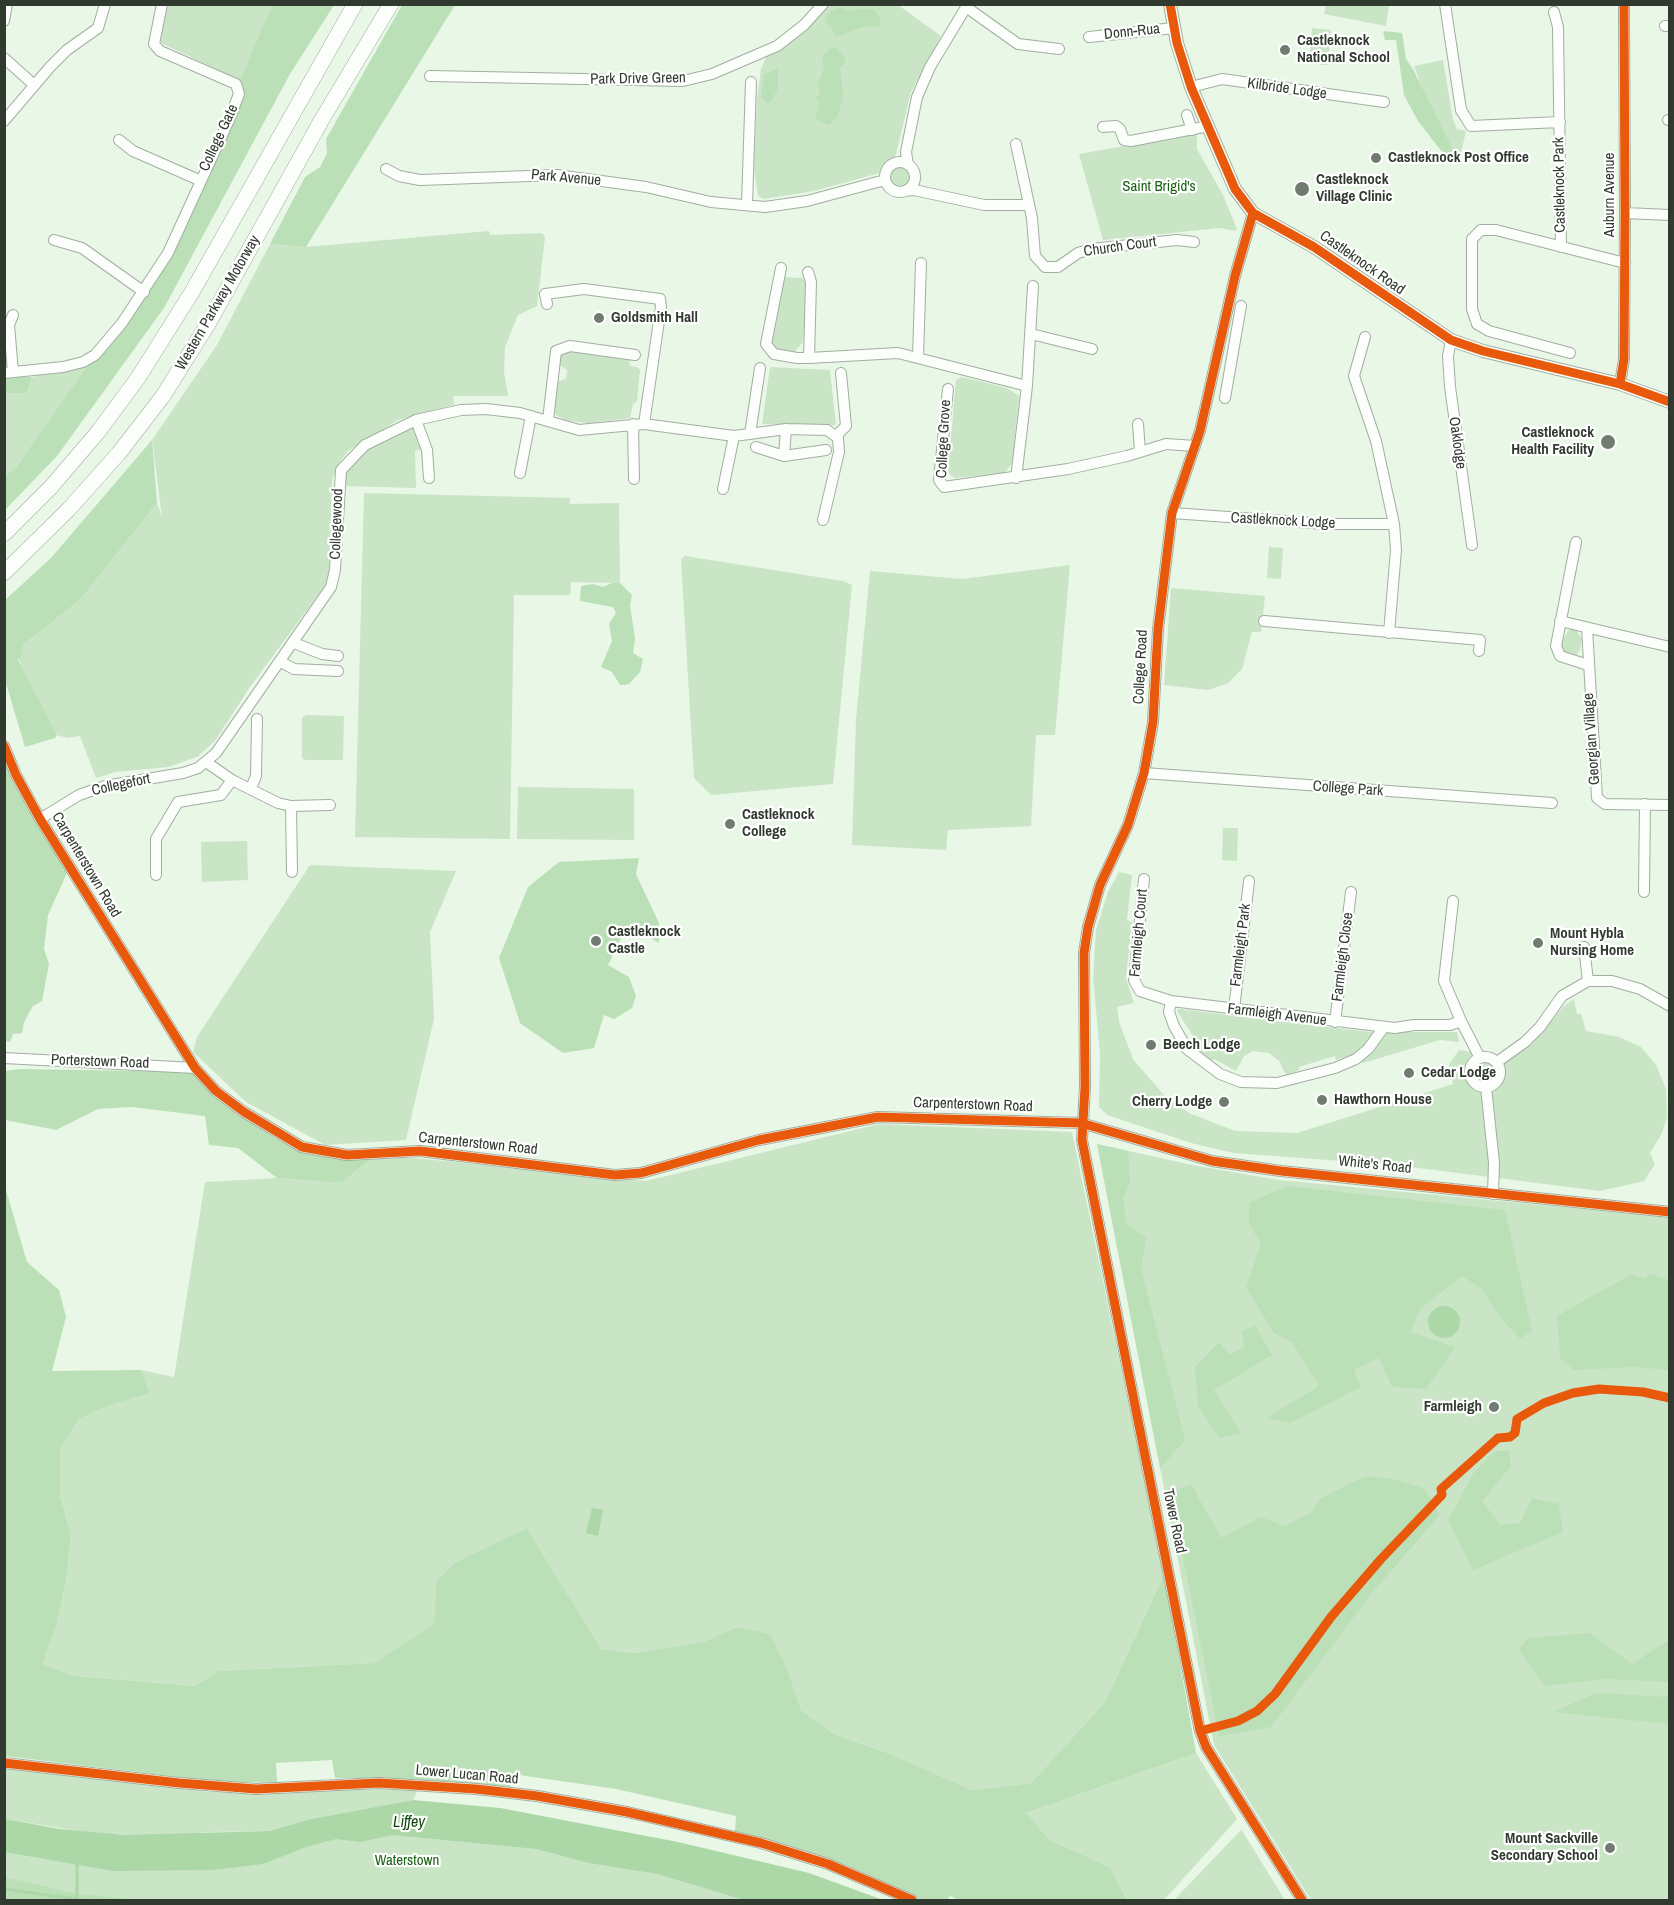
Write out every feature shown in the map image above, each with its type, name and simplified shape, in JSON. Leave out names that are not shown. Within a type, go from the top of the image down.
[{"type":"highway","name":"Western Parkway Motorway","points":[[4,534],[58,479],[138,378],[192,291],[355,4]]},
{"type":"highway","name":"Western Parkway Motorway","points":[[4,573],[83,494],[119,453],[163,396],[208,324],[315,131],[392,4]]},
{"type":"main road","name":"Castleknock Road","points":[[1170,4],[1174,28],[1191,87],[1235,189],[1253,213],[1314,247],[1451,340],[1620,384],[1670,402]]},
{"type":"street","points":[[4,21],[8,4]]},
{"type":"street","points":[[4,121],[33,84],[67,50],[98,28],[105,4]]},
{"type":"street","name":"College Gate","points":[[13,315],[9,325],[8,373],[63,367],[83,362],[95,355],[144,292],[168,252],[233,110],[238,87],[229,80],[157,49],[154,32],[162,4]]},
{"type":"street","name":"Park Drive Green","points":[[430,76],[683,81],[712,74],[777,46],[804,25],[823,4]]},
{"type":"street","name":"Castleknock Park","points":[[1445,4],[1461,110],[1470,126],[1560,122]]},
{"type":"street","name":"Auburn Avenue","points":[[1620,384],[1624,359],[1624,4]]},
{"type":"street","points":[[904,191],[914,182],[914,172],[908,165],[906,152],[917,98],[930,67],[967,6],[1018,44],[1059,49]]},
{"type":"street","name":"Castleknock Park","points":[[1554,12],[1557,27],[1560,122],[1561,247]]},
{"type":"street","name":"Donn-Rua","points":[[1089,37],[1174,28]]},
{"type":"street","points":[[4,58],[33,84]]},
{"type":"street","name":"Kilbride Lodge","points":[[1191,87],[1222,79],[1384,102]]},
{"type":"street","points":[[747,205],[751,82]]},
{"type":"street","points":[[1187,115],[1192,130]]},
{"type":"street","points":[[1103,128],[1116,126],[1120,129],[1124,140],[1131,141],[1209,126]]},
{"type":"street","name":"College Gate","points":[[119,140],[133,151],[200,180]]},
{"type":"street","points":[[908,165],[894,163],[887,170],[885,180],[894,190],[914,190],[984,205],[1029,206],[1016,144]]},
{"type":"street","name":"Park Avenue","points":[[386,170],[399,176],[420,180],[557,175],[646,187],[711,202],[785,206],[885,180]]},
{"type":"street","name":"Church Court","points":[[1029,206],[1035,256],[1039,264],[1052,268],[1065,264],[1078,252],[1091,249],[1177,240],[1194,242]]},
{"type":"street","name":"College Road","points":[[1081,1123],[1085,1087],[1084,953],[1088,927],[1100,885],[1128,825],[1143,774],[1153,722],[1158,629],[1172,513],[1196,446],[1235,276],[1253,213]]},
{"type":"street","points":[[1625,213],[1670,215]]},
{"type":"street","name":"Castleknock Park","points":[[1570,353],[1489,331],[1478,324],[1472,309],[1471,244],[1481,230],[1496,230],[1625,263]]},
{"type":"street","points":[[54,240],[82,248],[144,292]]},
{"type":"street","points":[[918,357],[921,263]]},
{"type":"street","points":[[781,268],[766,344],[774,354],[809,358],[888,353],[918,357],[1027,386]]},
{"type":"street","points":[[808,272],[812,282],[809,358]]},
{"type":"street","points":[[1016,478],[1027,386],[1032,286]]},
{"type":"street","points":[[547,304],[545,294],[584,289],[660,299],[661,307],[644,424]]},
{"type":"street","points":[[1225,398],[1241,306]]},
{"type":"street","points":[[1031,334],[1092,349]]},
{"type":"street","points":[[1221,337],[1235,339]]},
{"type":"street","points":[[1365,337],[1354,376],[1376,441],[1394,524],[1396,550],[1389,633]]},
{"type":"street","name":"Oaklodge","points":[[1451,340],[1448,367],[1472,545]]},
{"type":"street","points":[[548,420],[556,351],[570,346],[635,355]]},
{"type":"street","points":[[750,434],[763,372]]},
{"type":"street","points":[[823,520],[839,452],[839,442],[836,436],[846,426],[841,373]]},
{"type":"street","name":"College Grove","points":[[948,389],[940,484],[944,487],[1016,478],[1140,452],[1166,444],[1196,446]]},
{"type":"street","name":"Collegewood","points":[[335,570],[341,470],[365,445],[416,420],[460,410],[502,410],[548,420],[579,430],[644,424],[734,436],[786,429],[827,430],[836,436]]},
{"type":"street","points":[[520,473],[531,416]]},
{"type":"street","points":[[416,420],[428,450],[429,478]]},
{"type":"street","points":[[633,424],[634,479]]},
{"type":"street","points":[[1138,424],[1140,452]]},
{"type":"street","points":[[784,456],[786,429]]},
{"type":"street","points":[[723,489],[734,436]]},
{"type":"street","points":[[756,447],[784,456],[826,450]]},
{"type":"street","name":"Castleknock Lodge","points":[[1172,513],[1326,524],[1394,524]]},
{"type":"street","points":[[1576,542],[1556,646],[1560,656],[1588,666]]},
{"type":"street","name":"Collegefort","points":[[40,819],[80,795],[105,786],[183,773],[206,762],[226,740],[294,643],[331,587],[335,570]]},
{"type":"street","points":[[1264,621],[1480,640],[1479,651]]},
{"type":"street","points":[[1560,621],[1670,647]]},
{"type":"street","name":"Georgian Village","points":[[1587,628],[1597,798],[1605,804],[1670,805]]},
{"type":"street","points":[[294,643],[322,654],[338,656]]},
{"type":"street","points":[[281,662],[294,669],[338,671]]},
{"type":"street","points":[[251,788],[256,776],[257,719]]},
{"type":"street","name":"Carpenterstown Road","points":[[4,746],[16,775],[40,819],[195,1068],[216,1091],[279,1135],[302,1147],[347,1155],[420,1151],[615,1175],[641,1173],[759,1140],[878,1117],[1081,1123]]},
{"type":"street","points":[[206,762],[232,780],[278,803],[291,806],[330,805]]},
{"type":"street","name":"College Park","points":[[1143,774],[1552,803]]},
{"type":"street","points":[[156,875],[156,839],[178,802],[221,795],[232,780]]},
{"type":"street","points":[[1644,892],[1645,804]]},
{"type":"street","points":[[291,806],[292,872]]},
{"type":"street","name":"Farmleigh Court","points":[[1135,986],[1144,879]]},
{"type":"street","name":"Farmleigh Park","points":[[1233,1009],[1249,881]]},
{"type":"street","name":"Farmleigh Close","points":[[1335,1022],[1350,892]]},
{"type":"street","points":[[1453,901],[1444,981],[1480,1058]]},
{"type":"street","points":[[1584,947],[1588,981]]},
{"type":"street","points":[[1497,1062],[1525,1042],[1540,1027],[1562,996],[1588,981],[1612,981],[1640,989],[1670,1006]]},
{"type":"street","name":"Farmleigh Avenue","points":[[1135,986],[1140,991],[1171,1001],[1335,1022],[1384,1027],[1450,1025],[1461,1021]]},
{"type":"street","points":[[1171,1001],[1169,1012],[1187,1049],[1220,1074],[1241,1082],[1277,1083],[1335,1068],[1356,1059],[1368,1049],[1384,1027]]},
{"type":"street","name":"Porterstown Road","points":[[4,1058],[195,1068]]},
{"type":"street","points":[[1480,1058],[1492,1058],[1497,1062],[1501,1073],[1499,1079],[1486,1088],[1479,1086],[1471,1078],[1471,1066],[1480,1058]]},
{"type":"street","points":[[1486,1088],[1494,1164],[1493,1194]]},
{"type":"street","name":"White's Road","points":[[1081,1123],[1212,1161],[1281,1171],[1670,1212]]},
{"type":"street","name":"Tower Road","points":[[1081,1123],[1086,1164],[1200,1731],[1206,1747],[1302,1900]]},
{"type":"street","name":"Lower Lucan Road","points":[[4,1762],[179,1783],[256,1788],[379,1783],[476,1789],[537,1796],[627,1812],[761,1843],[828,1864],[912,1900]]},
{"type":"green space","points":[[168,5],[272,5],[242,84],[233,77],[163,44],[158,38]]},
{"type":"green space","points":[[830,5],[898,5],[941,36],[911,92],[895,158],[883,172],[814,191],[764,199],[758,196],[754,168],[757,99],[761,69],[768,53],[790,43]]},
{"type":"green space","points":[[1326,5],[1389,5],[1386,26],[1324,14]]},
{"type":"green space","points":[[1312,28],[1331,30],[1328,65],[1309,64]]},
{"type":"green space","points":[[1443,60],[1453,120],[1457,129],[1466,131],[1459,162],[1426,98],[1414,66]]},
{"type":"green space","name":"Saint Brigid's","points":[[1197,133],[1197,149],[1223,195],[1237,229],[1235,231],[1220,228],[1103,240],[1079,154]]},
{"type":"green space","points":[[896,167],[904,167],[910,173],[910,181],[904,187],[896,187],[890,181],[890,173]]},
{"type":"green space","points":[[489,231],[490,235],[542,233],[545,237],[537,306],[518,315],[505,347],[504,372],[508,396],[453,396],[454,405],[398,420],[348,451],[338,464],[332,480],[329,580],[250,687],[215,741],[197,757],[168,767],[116,772],[96,778],[80,736],[67,738],[57,735],[23,673],[20,661],[24,644],[80,600],[157,503],[162,517],[152,440],[217,345],[270,244],[306,247]]},
{"type":"green space","points":[[784,277],[802,278],[807,283],[803,342],[792,355],[776,350],[771,343]]},
{"type":"green space","points":[[565,350],[629,358],[630,366],[640,370],[637,401],[633,404],[630,418],[590,423],[567,421],[556,415],[553,410],[556,382],[566,379],[567,370],[557,363],[557,357]]},
{"type":"green space","points":[[92,360],[16,467],[5,476],[5,393],[27,393],[32,377],[78,367]]},
{"type":"green space","points":[[770,367],[830,370],[836,425],[762,424]]},
{"type":"green space","points":[[962,377],[1007,388],[1019,396],[1012,464],[1004,473],[955,478],[948,473],[956,380]]},
{"type":"green space","points":[[409,428],[414,430],[422,449],[415,451],[416,488],[344,486],[345,473],[362,453]]},
{"type":"green space","points":[[364,493],[570,498],[570,504],[619,503],[620,583],[571,582],[570,595],[514,595],[510,839],[355,837]]},
{"type":"green space","points":[[1269,547],[1283,548],[1281,579],[1267,578]]},
{"type":"green space","points":[[685,556],[843,581],[852,585],[833,784],[711,795],[694,778],[681,559]]},
{"type":"green space","points":[[1070,565],[1055,735],[1036,735],[1031,826],[948,830],[946,850],[852,845],[856,719],[870,571],[962,579]]},
{"type":"green space","points":[[1171,588],[1265,596],[1261,632],[1252,632],[1242,669],[1228,683],[1208,690],[1164,685]]},
{"type":"green space","points":[[1570,628],[1577,631],[1582,639],[1576,656],[1564,652],[1562,648],[1562,641]]},
{"type":"green space","points":[[306,715],[344,716],[343,760],[305,760],[302,758],[302,718]]},
{"type":"green space","points":[[518,787],[634,789],[634,840],[517,839]]},
{"type":"green space","points":[[1223,828],[1238,828],[1237,861],[1222,860]]},
{"type":"green space","points":[[247,841],[248,880],[202,882],[201,842]]},
{"type":"green space","points":[[310,865],[456,871],[430,932],[434,1019],[406,1140],[325,1145],[246,1102],[193,1052],[197,1037]]},
{"type":"green space","points":[[1119,872],[1132,875],[1127,920],[1132,922],[1126,978],[1134,1003],[1117,1007],[1119,1022],[1133,1059],[1163,1094],[1189,1113],[1235,1131],[1297,1133],[1453,1084],[1449,1064],[1459,1050],[1495,1055],[1531,1045],[1564,1006],[1574,999],[1577,1014],[1581,1014],[1586,1031],[1619,1037],[1641,1047],[1656,1065],[1666,1089],[1667,1117],[1662,1133],[1650,1153],[1655,1164],[1644,1181],[1600,1191],[1395,1165],[1234,1153],[1191,1143],[1107,1115],[1099,1107],[1100,1053],[1093,978],[1096,930],[1108,892]]},
{"type":"green space","points":[[1178,1009],[1370,1032],[1457,1032],[1459,1042],[1440,1040],[1363,1063],[1345,1057],[1336,1060],[1335,1056],[1299,1067],[1299,1070],[1286,1075],[1279,1061],[1269,1053],[1253,1051],[1244,1056],[1236,1071],[1214,1059],[1212,1061],[1198,1050],[1196,1047],[1198,1044],[1177,1011]]},
{"type":"green space","points":[[879,1124],[1072,1132],[1164,1575],[1105,1702],[1031,1783],[970,1790],[893,1755],[834,1734],[801,1710],[788,1671],[737,1627],[705,1642],[634,1653],[601,1649],[527,1528],[436,1582],[434,1624],[375,1663],[219,1671],[195,1686],[75,1676],[41,1664],[57,1624],[66,1581],[71,1535],[60,1496],[60,1449],[79,1419],[108,1406],[148,1393],[141,1370],[174,1377],[205,1182],[277,1178],[341,1183],[374,1157],[414,1158],[646,1181]]},
{"type":"green space","name":"Farmleigh","points":[[1097,1144],[1192,1165],[1279,1180],[1669,1217],[1669,1900],[1311,1900],[1214,1745]]},
{"type":"green space","points":[[1196,1753],[1237,1819],[1164,1900],[1127,1900],[1110,1867],[1050,1840],[1026,1813]]},
{"type":"green space","points":[[5,1768],[210,1792],[418,1790],[413,1800],[311,1819],[269,1831],[208,1832],[166,1836],[98,1834],[5,1819]]},
{"type":"green space","name":"Waterstown","points":[[413,1822],[809,1900],[5,1900],[4,1837],[77,1849]]},
{"type":"green space","points":[[1241,1830],[1285,1900],[1174,1900]]},
{"type":"shaded area","points":[[272,5],[334,5],[290,74],[164,308],[57,456],[5,510],[5,476],[16,467],[168,252]]},
{"type":"shaded area","points":[[402,5],[455,5],[306,247],[270,244],[305,177],[320,167],[327,153],[326,139]]},
{"type":"shaded area","points":[[840,8],[849,11],[864,8],[875,10],[881,26],[862,27],[835,37],[832,29],[826,23],[827,16],[831,11]]},
{"type":"shaded area","points":[[1383,31],[1402,33],[1406,59],[1458,160],[1446,157],[1418,121],[1404,95],[1396,40],[1385,40]]},
{"type":"shaded area","points":[[836,47],[845,59],[845,63],[840,67],[843,95],[838,116],[829,125],[815,119],[819,103],[816,99],[820,92],[818,82],[824,69],[822,58],[829,49]]},
{"type":"shaded area","points":[[778,69],[778,88],[771,102],[766,103],[761,97],[764,74]]},
{"type":"shaded area","points":[[4,377],[32,377],[27,393],[5,393]]},
{"type":"shaded area","points":[[152,440],[157,503],[80,600],[24,644],[20,661],[17,658],[57,735],[55,738],[25,747],[5,680],[5,600],[51,558]]},
{"type":"shaded area","points":[[612,583],[620,583],[632,595],[630,605],[635,639],[633,653],[643,659],[640,672],[629,684],[624,685],[620,685],[612,672],[601,667],[612,641],[609,624],[616,613],[613,607],[580,601],[581,586],[593,584],[603,587]]},
{"type":"shaded area","points":[[4,762],[67,873],[48,915],[44,949],[49,964],[42,1001],[33,1006],[24,1022],[22,1033],[13,1034],[10,1042],[4,1041]]},
{"type":"shaded area","points":[[639,858],[636,874],[659,923],[659,943],[633,927],[622,936],[608,965],[629,977],[636,996],[632,1008],[614,1019],[604,1015],[594,1048],[563,1053],[520,1023],[499,958],[528,887],[559,862]]},
{"type":"shaded area","points":[[20,1069],[193,1072],[246,1119],[276,1139],[301,1150],[374,1157],[341,1183],[277,1178],[238,1148],[209,1145],[205,1116],[132,1107],[98,1109],[56,1130],[5,1120],[5,1071]]},
{"type":"shaded area","points":[[1097,1144],[1128,1151],[1130,1182],[1123,1199],[1126,1224],[1146,1238],[1141,1268],[1185,1440],[1160,1468]]},
{"type":"shaded area","points":[[4,1183],[27,1262],[59,1290],[66,1317],[52,1371],[141,1370],[149,1393],[108,1406],[79,1419],[60,1449],[60,1496],[71,1535],[66,1581],[57,1624],[42,1664],[75,1676],[195,1686],[219,1671],[374,1663],[434,1624],[436,1582],[455,1563],[527,1528],[601,1649],[634,1653],[704,1642],[737,1627],[770,1634],[788,1671],[801,1710],[834,1734],[893,1755],[971,1790],[1031,1783],[1105,1702],[1164,1575],[1196,1753],[1026,1813],[1050,1840],[1110,1867],[1127,1900],[959,1900],[950,1896],[947,1900],[922,1900],[846,1865],[735,1832],[736,1816],[616,1789],[512,1774],[510,1787],[382,1778],[335,1778],[332,1760],[276,1763],[277,1783],[212,1781],[5,1756]]},
{"type":"shaded area","points":[[1287,1186],[1505,1210],[1532,1331],[1520,1339],[1501,1318],[1482,1289],[1462,1276],[1420,1309],[1410,1332],[1455,1347],[1426,1389],[1392,1387],[1379,1358],[1354,1370],[1361,1387],[1290,1423],[1266,1418],[1319,1386],[1292,1342],[1274,1333],[1246,1287],[1261,1244],[1249,1224],[1249,1203]]},
{"type":"shaded area","points":[[1650,1274],[1669,1280],[1669,1370],[1635,1367],[1574,1370],[1560,1358],[1557,1316],[1630,1275],[1645,1279]]},
{"type":"shaded area","points":[[1255,1325],[1272,1355],[1214,1390],[1241,1434],[1219,1438],[1198,1406],[1195,1367],[1219,1342],[1230,1355],[1244,1347],[1242,1332]]},
{"type":"shaded area","points":[[1495,1451],[1509,1451],[1511,1466],[1482,1501],[1500,1525],[1520,1523],[1532,1498],[1559,1504],[1563,1532],[1473,1570],[1448,1521],[1474,1472]]},
{"type":"shaded area","points":[[1365,1476],[1393,1479],[1423,1488],[1440,1515],[1371,1594],[1271,1727],[1219,1736],[1170,1493],[1191,1484],[1221,1538],[1261,1517],[1284,1526],[1312,1512],[1320,1499]]},
{"type":"shaded area","points":[[1590,1633],[1632,1664],[1669,1640],[1669,1682],[1606,1679],[1544,1686],[1519,1649],[1528,1638]]},
{"type":"shaded area","points":[[1596,1693],[1669,1697],[1669,1724],[1553,1712]]},
{"type":"shaded area","points":[[4,1877],[78,1894],[140,1900],[5,1900]]},
{"type":"water","points":[[1444,1306],[1455,1311],[1460,1322],[1455,1333],[1444,1338],[1433,1333],[1428,1322],[1433,1311]]},
{"type":"water","points":[[592,1508],[603,1510],[598,1536],[586,1533]]},
{"type":"water","name":"Liffey","points":[[413,1800],[500,1808],[678,1842],[809,1873],[883,1900],[744,1900],[658,1874],[589,1863],[537,1849],[393,1835],[360,1842],[336,1839],[306,1847],[263,1864],[213,1870],[113,1871],[5,1852],[5,1819],[60,1829],[124,1835],[269,1831],[311,1819]]},
{"type":"waterway","points":[[77,1863],[77,1900]]},
{"type":"waterway","points":[[4,1889],[82,1900]]},
{"type":"cycle path","points":[[1170,4],[1177,43],[1191,87],[1235,189],[1253,213],[1314,247],[1451,340],[1483,351],[1620,384],[1670,402]]},
{"type":"cycle path","points":[[1620,384],[1624,359],[1624,4]]},
{"type":"cycle path","points":[[1253,213],[1235,276],[1200,431],[1172,513],[1158,629],[1153,722],[1144,773],[1128,825],[1100,885],[1088,927],[1084,953],[1085,1087],[1082,1140],[1200,1731],[1206,1747],[1302,1900]]},
{"type":"cycle path","points":[[4,746],[16,775],[40,819],[195,1068],[216,1091],[244,1112],[302,1147],[347,1155],[420,1151],[615,1175],[641,1173],[759,1140],[878,1117],[1081,1123],[1212,1161],[1281,1171],[1670,1212]]},
{"type":"cycle path","points":[[1200,1731],[1238,1721],[1257,1711],[1275,1694],[1331,1617],[1381,1559],[1442,1495],[1441,1489],[1498,1438],[1510,1437],[1515,1433],[1517,1419],[1544,1403],[1573,1393],[1599,1389],[1643,1392],[1670,1398]]},
{"type":"cycle path","points":[[4,1763],[179,1783],[256,1789],[379,1783],[476,1789],[537,1796],[627,1812],[761,1843],[828,1864],[912,1900]]},
{"type":"place","name":"Castleknock National School","points":[[1285,50]]},
{"type":"place","name":"Castleknock Post Office","points":[[1376,158]]},
{"type":"place","name":"Castleknock Village Clinic","points":[[1302,189]]},
{"type":"place","name":"Goldsmith Hall","points":[[599,318]]},
{"type":"place","name":"Castleknock Health Facility","points":[[1608,442]]},
{"type":"place","name":"Castleknock College","points":[[730,824]]},
{"type":"place","name":"Castleknock Castle","points":[[596,941]]},
{"type":"place","name":"Mount Hybla Nursing Home","points":[[1538,943]]},
{"type":"place","name":"Beech Lodge","points":[[1151,1045]]},
{"type":"place","name":"Cedar Lodge","points":[[1409,1073]]},
{"type":"place","name":"Hawthorn House","points":[[1322,1100]]},
{"type":"place","name":"Cherry Lodge","points":[[1224,1102]]},
{"type":"place","name":"Farmleigh","points":[[1494,1407]]},
{"type":"place","name":"Mount Sackville Secondary School","points":[[1610,1848]]}]
